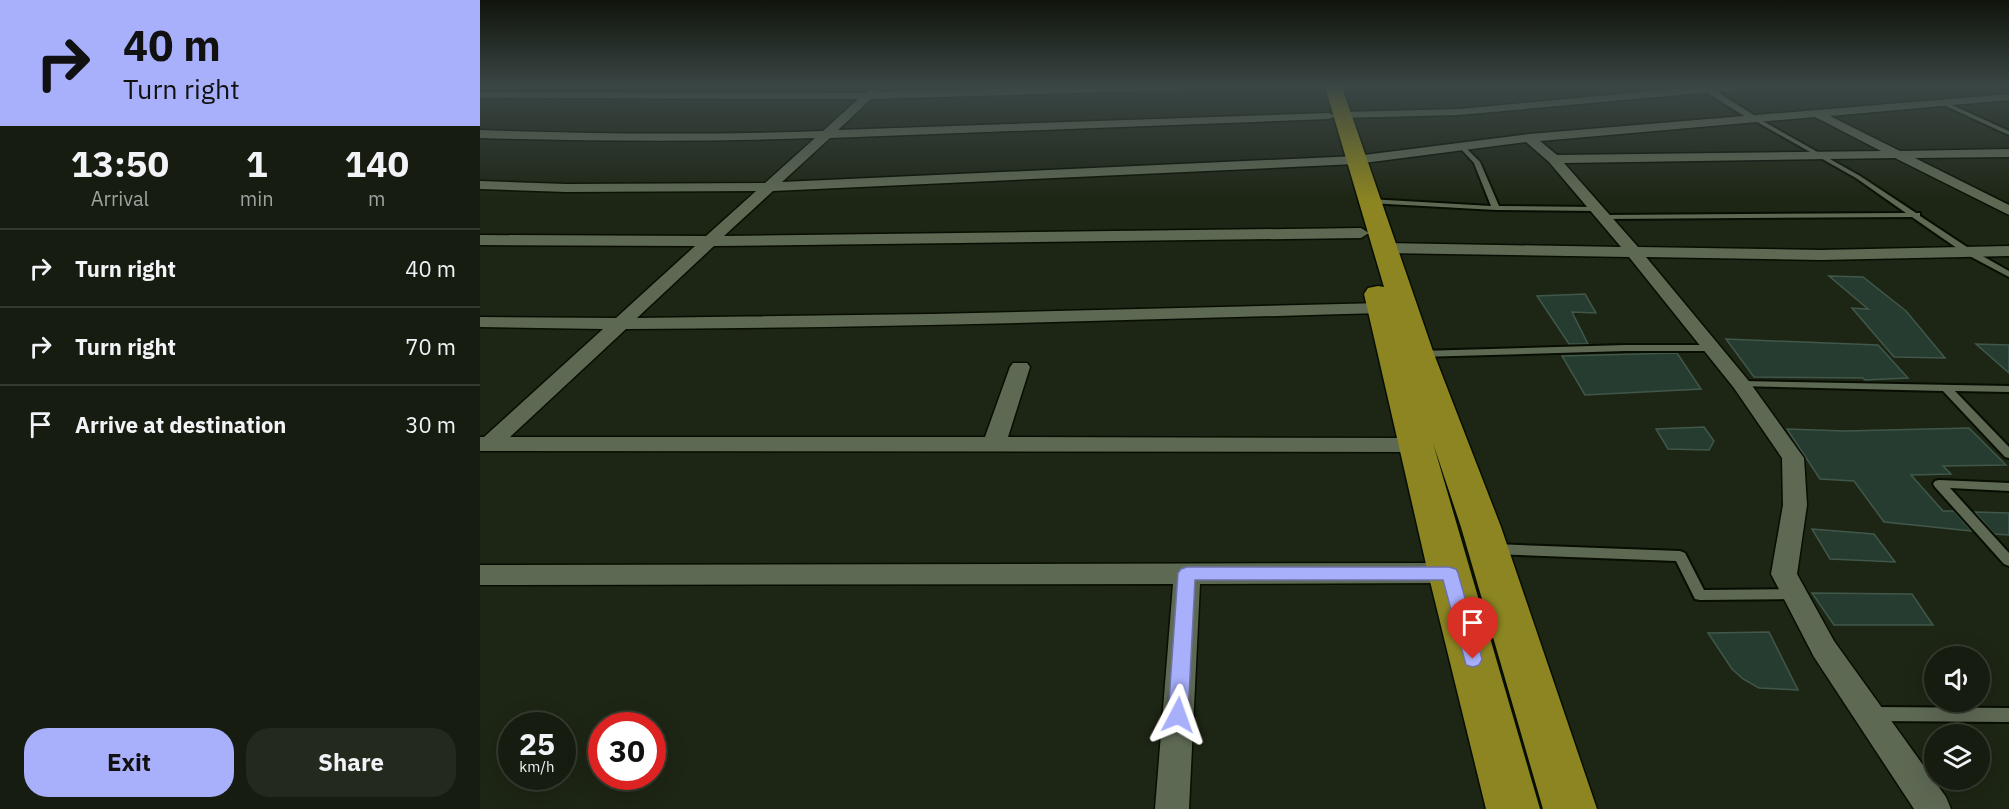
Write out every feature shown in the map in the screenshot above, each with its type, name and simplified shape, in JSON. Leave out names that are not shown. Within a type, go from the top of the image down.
[{"type":"main road","points":[[1338,125],[1371,227],[1484,538],[1570,809]]},
{"type":"main road","points":[[1371,227],[1382,308],[1449,573],[1513,809]]},
{"type":"main road","points":[[1438,527],[1484,538]]},
{"type":"street","points":[[484,444],[620,325],[837,125]]},
{"type":"street","points":[[480,134],[615,138],[826,135],[983,125]]},
{"type":"street","points":[[480,185],[566,188],[769,187],[1349,160],[1528,138],[1669,125]]},
{"type":"street","points":[[1840,125],[2009,210]]},
{"type":"street","points":[[1528,138],[1554,159],[1601,213],[1741,384],[1793,458],[1795,505],[1784,574],[1824,649],[1934,809]]},
{"type":"street","points":[[1554,159],[2009,153]]},
{"type":"street","points":[[480,240],[710,242],[1371,227],[1633,253],[1821,255],[2009,250]]},
{"type":"street","points":[[480,322],[620,325],[1027,319],[1382,308]]},
{"type":"street","points":[[994,445],[1020,368]]},
{"type":"street","points":[[484,444],[1418,445]]},
{"type":"street","points":[[1172,809],[1187,573]]},
{"type":"street","points":[[480,575],[1449,573]]},
{"type":"lane","points":[[1766,125],[1917,215],[1967,251],[2009,274]]},
{"type":"lane","points":[[1991,125],[2009,133]]},
{"type":"lane","points":[[1462,147],[1477,162],[1496,208]]},
{"type":"lane","points":[[1371,227],[1496,208],[1601,213],[1917,215]]},
{"type":"lane","points":[[1419,354],[1712,348]]},
{"type":"lane","points":[[1741,384],[2009,389]]},
{"type":"lane","points":[[1946,388],[2009,454]]},
{"type":"lane","points":[[2009,487],[1939,484],[2009,561]]},
{"type":"lane","points":[[1484,538],[1680,556],[1700,595],[1794,594]]},
{"type":"lane","points":[[1868,714],[2009,715]]},
{"type":"building","points":[[1829,276],[1863,277],[1906,311],[1945,358],[1894,357],[1852,308],[1868,309]]},
{"type":"building","points":[[1585,294],[1596,313],[1572,312],[1588,344],[1569,344],[1537,296]]},
{"type":"building","points":[[1726,339],[1878,345],[1908,378],[1865,380],[1863,378],[1754,377]]},
{"type":"building","points":[[1976,344],[2009,345],[2009,373]]},
{"type":"building","points":[[1677,353],[1701,389],[1585,395],[1562,356]]},
{"type":"building","points":[[1704,427],[1714,441],[1709,450],[1668,449],[1656,429]]},
{"type":"building","points":[[1969,428],[2006,465],[1943,466],[1951,474],[1911,475],[1943,511],[1954,511],[1972,531],[1884,522],[1854,481],[1820,479],[1787,429],[1845,431]]},
{"type":"building","points":[[1975,512],[2009,513],[2009,535],[1994,534]]},
{"type":"building","points":[[1812,529],[1874,534],[1895,562],[1830,559]]},
{"type":"building","points":[[1812,593],[1912,594],[1933,625],[1834,625]]},
{"type":"building","points":[[1769,632],[1798,690],[1759,688],[1743,679],[1732,669],[1708,633]]},
{"type":"route","points":[[1178,715],[1187,573],[1449,573],[1473,659]]}]
